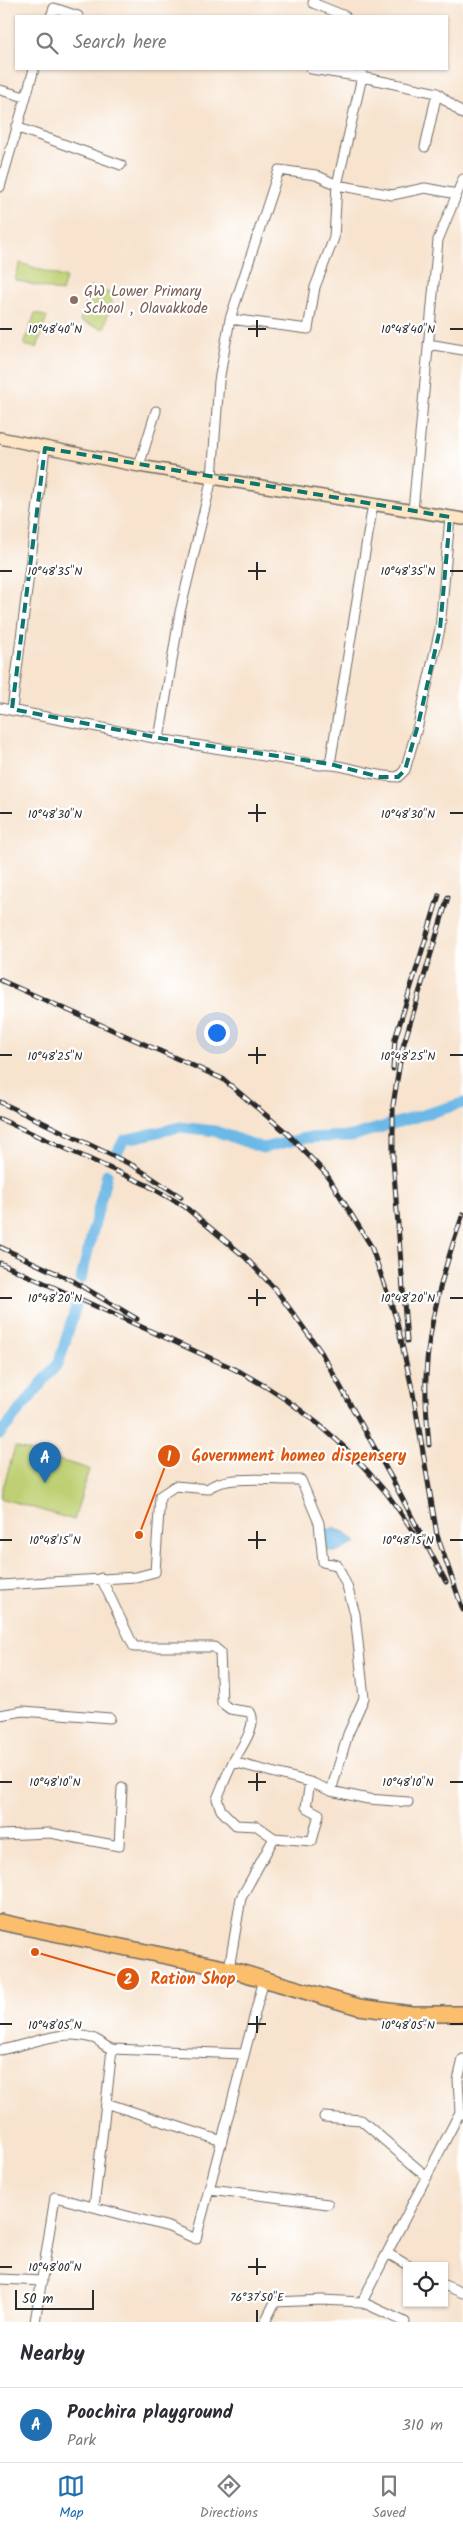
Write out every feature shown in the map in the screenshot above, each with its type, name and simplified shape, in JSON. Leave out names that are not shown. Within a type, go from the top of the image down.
[{"type":"highway","points":[[0,1922],[228,1969],[359,2007],[411,2014],[463,2014]]},
{"type":"street","points":[[314,0],[312,3],[342,15]]},
{"type":"street","points":[[53,8],[75,15]]},
{"type":"street","points":[[0,186],[34,70]]},
{"type":"street","points":[[324,70],[362,73],[437,94],[463,114]]},
{"type":"street","points":[[230,320],[308,329],[315,287],[334,238],[337,185],[362,73]]},
{"type":"street","points":[[0,90],[25,97]]},
{"type":"street","points":[[425,147],[437,94]]},
{"type":"street","points":[[16,128],[121,165]]},
{"type":"street","points":[[159,739],[180,612],[212,478],[219,381],[230,320],[277,172],[279,170],[316,175],[337,185],[392,195],[425,188],[457,194]]},
{"type":"street","points":[[413,511],[438,240],[463,179]]},
{"type":"street","points":[[428,344],[463,350]]},
{"type":"street","points":[[139,466],[156,411]]},
{"type":"street","points":[[0,438],[139,466],[463,519]]},
{"type":"street","points":[[12,709],[45,448]]},
{"type":"street","points":[[330,764],[373,504]]},
{"type":"street","points":[[0,708],[159,739],[320,765],[330,764],[380,777],[398,777],[405,770],[418,726],[440,629],[450,517]]},
{"type":"street","points":[[0,1585],[136,1577],[155,1572],[160,1496],[176,1486],[208,1489],[215,1483],[231,1481],[301,1480],[319,1523],[323,1562],[337,1565],[347,1586],[355,1614],[364,1698],[348,1734],[331,1791]]},
{"type":"street","points":[[101,1578],[134,1647],[214,1647],[220,1652],[222,1703],[230,1710],[250,1712],[252,1716],[244,1748],[233,1762],[217,1799],[222,1810],[236,1826],[257,1826],[274,1838],[312,1841],[319,1814],[306,1807],[310,1782]]},
{"type":"street","points":[[0,1715],[22,1711],[110,1718]]},
{"type":"street","points":[[233,1762],[310,1782],[331,1791],[368,1799],[408,1802]]},
{"type":"street","points":[[0,1835],[50,1833],[118,1846],[122,1788]]},
{"type":"street","points":[[228,1969],[241,1898],[274,1838]]},
{"type":"street","points":[[35,2322],[55,2197],[169,2227],[196,2239],[264,1979]]},
{"type":"street","points":[[0,2050],[45,2038],[71,2036],[94,2038],[104,2046],[112,2049],[244,2054]]},
{"type":"street","points":[[94,2207],[112,2049]]},
{"type":"street","points":[[362,2302],[461,2113],[458,2080],[463,2058]]},
{"type":"street","points":[[106,2103],[222,2141]]},
{"type":"street","points":[[324,2117],[361,2120],[427,2176]]},
{"type":"street","points":[[210,2189],[328,2204]]},
{"type":"street","points":[[387,2253],[403,2262]]},
{"type":"street","points":[[0,2278],[42,2281]]},
{"type":"street","points":[[448,2287],[463,2293]]},
{"type":"street","points":[[265,2322],[275,2302],[322,2300],[362,2302],[405,2322]]},
{"type":"highlighted area","points":[[45,448],[450,517],[440,629],[418,725],[405,770],[398,777],[380,777],[330,764],[170,740],[12,709]]},
{"type":"green space","points":[[20,263],[66,278],[62,292],[15,280]]},
{"type":"green space","points":[[90,287],[113,294],[104,329],[80,321]]},
{"type":"green space","points":[[35,313],[47,317],[37,348],[24,345]]},
{"type":"green space","points":[[15,1447],[89,1469],[74,1520],[0,1498]]},
{"type":"water","points":[[332,1528],[344,1532],[357,1543],[335,1552],[327,1550],[323,1533]]},
{"type":"waterway","points":[[118,1151],[124,1140],[180,1127],[215,1131],[263,1148],[304,1138],[352,1136],[463,1103]]},
{"type":"waterway","points":[[81,1279],[107,1174]]},
{"type":"waterway","points":[[0,1434],[59,1362],[76,1306]]},
{"type":"railway","points":[[393,1069],[395,1039],[439,895]]},
{"type":"railway","points":[[407,1341],[393,1160],[393,1105],[402,1050],[448,897]]},
{"type":"railway","points":[[0,980],[223,1079],[287,1133],[327,1175],[371,1246],[396,1318],[413,1393],[437,1535],[463,1610]]},
{"type":"railway","points":[[0,1102],[134,1166],[181,1197]]},
{"type":"railway","points":[[0,1119],[147,1185],[184,1206],[245,1257],[276,1290],[321,1352],[392,1479],[446,1582]]},
{"type":"railway","points":[[429,1445],[426,1386],[430,1335],[438,1294],[463,1214]]},
{"type":"railway","points":[[0,1247],[73,1281],[137,1319]]},
{"type":"railway","points":[[0,1263],[228,1366],[272,1390],[312,1419],[350,1452],[387,1494],[416,1536]]},
{"type":"place","name":"GW Lower Primary School , Olavakkode","points":[[74,300]]},
{"type":"place","name":"Poochira playground","points":[[45,1483]]},
{"type":"place","name":"Government homeo dispensery","points":[[139,1535]]},
{"type":"place","name":"Ration Shop","points":[[35,1952]]}]
